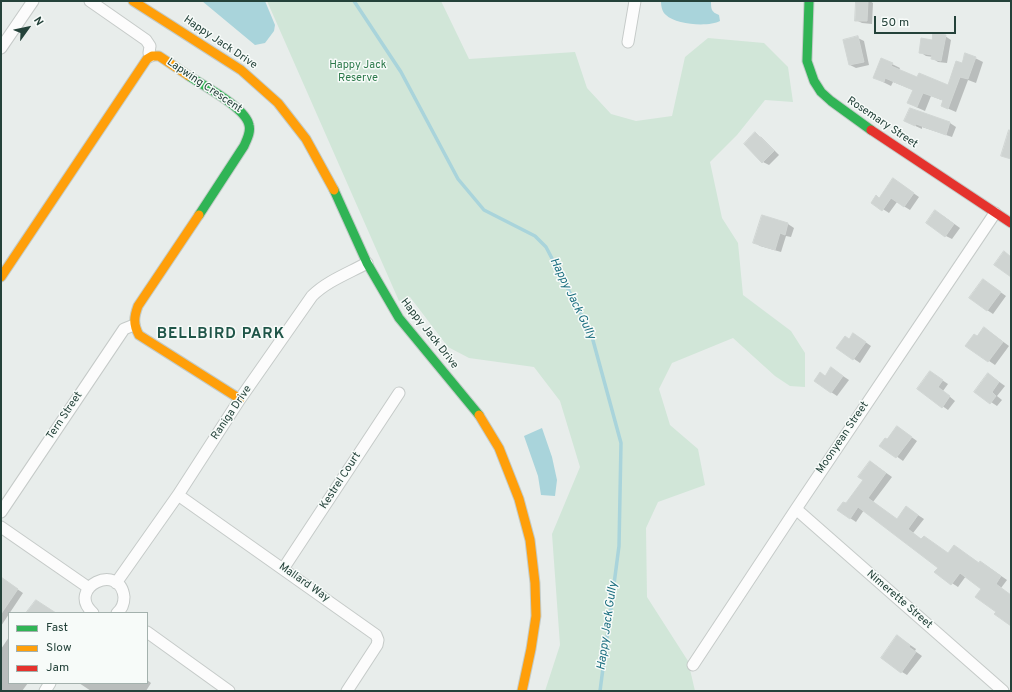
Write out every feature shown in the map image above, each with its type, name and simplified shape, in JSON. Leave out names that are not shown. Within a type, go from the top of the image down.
[{"type":"street","points":[[1,48],[33,1]]},
{"type":"street","points":[[1,278],[140,69],[151,56],[149,53],[150,46],[146,40],[90,1]]},
{"type":"street","name":"Happy Jack Drive","points":[[134,1],[242,70],[278,103],[310,146],[339,200],[367,263],[399,318],[478,414],[499,448],[519,499],[530,540],[535,584],[536,616],[522,691]]},
{"type":"street","points":[[628,42],[635,1]]},
{"type":"street","name":"Rosemary Street","points":[[809,1],[807,61],[811,76],[823,95],[836,106],[1011,223]]},
{"type":"street","name":"Lapwing Crescent","points":[[134,325],[134,315],[138,306],[244,146],[249,138],[250,130],[246,115],[238,108],[159,56],[151,56]]},
{"type":"street","name":"Moonyean Street","points":[[693,665],[995,213]]},
{"type":"street","name":"Raniga Drive","points":[[116,583],[178,495],[240,399],[312,296],[319,289],[367,263]]},
{"type":"street","points":[[134,325],[139,335],[240,399]]},
{"type":"street","name":"Tern Street","points":[[1,512],[124,329],[134,325]]},
{"type":"street","name":"Kestrel Court","points":[[284,569],[399,393]]},
{"type":"street","name":"Mallard Way","points":[[178,495],[376,634],[378,640],[377,646],[347,691]]},
{"type":"street","name":"Nimerette Street","points":[[796,509],[1002,691]]},
{"type":"street","points":[[1,527],[88,588]]},
{"type":"street","points":[[92,612],[86,600],[88,588],[104,579],[116,583],[121,588],[124,600],[119,612]]},
{"type":"street","points":[[148,633],[229,691]]},
{"type":"green space","name":"Happy Jack Reserve","points":[[267,1],[441,1],[469,59],[575,52],[587,88],[611,114],[636,121],[672,116],[685,57],[708,38],[764,43],[788,67],[793,102],[765,100],[737,135],[710,162],[722,218],[738,243],[743,295],[791,331],[805,353],[805,387],[790,386],[775,376],[733,338],[672,363],[659,389],[670,425],[698,449],[705,485],[658,502],[646,528],[647,597],[688,661],[695,691],[545,691],[560,645],[552,534],[580,467],[560,401],[534,367],[469,358],[448,347],[410,297],[399,301]]},
{"type":"water","points":[[202,1],[265,1],[275,25],[274,31],[265,43],[255,45]]},
{"type":"water","points":[[661,1],[711,1],[712,10],[714,13],[719,15],[720,21],[708,24],[693,24],[677,21],[665,14],[662,9]]},
{"type":"water","points":[[542,428],[552,457],[557,480],[555,496],[541,495],[538,476],[524,436]]},
{"type":"building","points":[[856,1],[868,1],[867,21],[855,21]]},
{"type":"building","points":[[933,33],[946,35],[941,61],[931,59],[932,55],[919,53],[921,38],[932,40]]},
{"type":"building","points":[[858,36],[864,62],[849,65],[843,40]]},
{"type":"building","points":[[965,53],[976,57],[968,79],[960,77],[948,109],[941,106],[943,100],[923,93],[917,107],[907,103],[913,90],[885,78],[884,82],[873,78],[881,58],[893,63],[891,66],[917,77],[919,73],[948,85],[956,61],[962,63]]},
{"type":"building","points":[[910,108],[950,122],[946,135],[916,124],[915,126],[904,121]]},
{"type":"building","points":[[1009,130],[1011,131],[1011,159],[1001,156]]},
{"type":"building","points":[[755,132],[774,151],[762,163],[744,144]]},
{"type":"building","points":[[893,178],[914,193],[904,207],[891,198],[882,211],[871,203],[876,195],[879,198]]},
{"type":"building","points":[[935,210],[954,224],[945,237],[926,223]]},
{"type":"building","points":[[762,215],[788,223],[785,235],[780,233],[775,250],[753,243]]},
{"type":"building","points":[[1004,251],[1011,257],[1011,277],[994,265]]},
{"type":"building","points":[[983,279],[1001,292],[987,311],[969,298]]},
{"type":"building","points":[[984,327],[1003,342],[988,362],[965,346],[974,334],[977,336]]},
{"type":"building","points":[[853,333],[866,342],[853,360],[836,348],[845,336],[849,339]]},
{"type":"building","points":[[831,367],[843,376],[831,393],[814,381],[820,372],[825,376]]},
{"type":"building","points":[[930,371],[943,380],[938,387],[950,396],[942,408],[917,389]]},
{"type":"building","points":[[988,373],[999,382],[992,392],[996,396],[990,404],[974,392]]},
{"type":"building","points":[[897,426],[912,437],[896,458],[879,446],[885,438],[887,439]]},
{"type":"building","points":[[870,461],[886,473],[868,498],[897,519],[906,506],[918,515],[908,529],[921,539],[924,536],[948,553],[954,545],[979,563],[980,561],[1001,576],[996,584],[1011,595],[1011,626],[994,614],[996,612],[975,597],[981,589],[960,573],[951,585],[934,572],[938,568],[858,507],[850,519],[837,510],[843,502],[846,503],[863,480],[858,477]]},
{"type":"building","points":[[1,577],[18,589],[1,614]]},
{"type":"building","points":[[36,600],[54,612],[27,612]]},
{"type":"building","points":[[897,635],[910,645],[909,647],[916,652],[901,673],[881,658]]},
{"type":"waterway","name":"Happy Jack Gully","points":[[354,1],[401,72],[458,179],[484,210],[535,236],[546,247],[591,333],[621,443],[619,546],[600,691]]},
{"type":"traffic: fast","points":[[809,1],[807,61],[814,81],[821,92],[831,101],[871,130]]},
{"type":"traffic: fast","points":[[189,76],[214,91],[233,105],[246,118],[249,125],[248,136],[244,146],[199,215]]},
{"type":"traffic: fast","points":[[334,190],[367,263],[399,318],[479,415]]},
{"type":"traffic: slow","points":[[133,1],[241,70],[278,103],[306,139],[334,190]]},
{"type":"traffic: slow","points":[[1,277],[147,59],[152,56],[159,56],[189,76]]},
{"type":"traffic: slow","points":[[199,215],[138,306],[135,324],[139,335],[240,399]]},
{"type":"traffic: slow","points":[[479,415],[499,448],[519,499],[530,540],[535,583],[536,616],[522,691]]},
{"type":"traffic: jam","points":[[871,130],[1011,223]]},
{"type":"district","name":"BELLBIRD PARK","points":[[221,335]]}]
